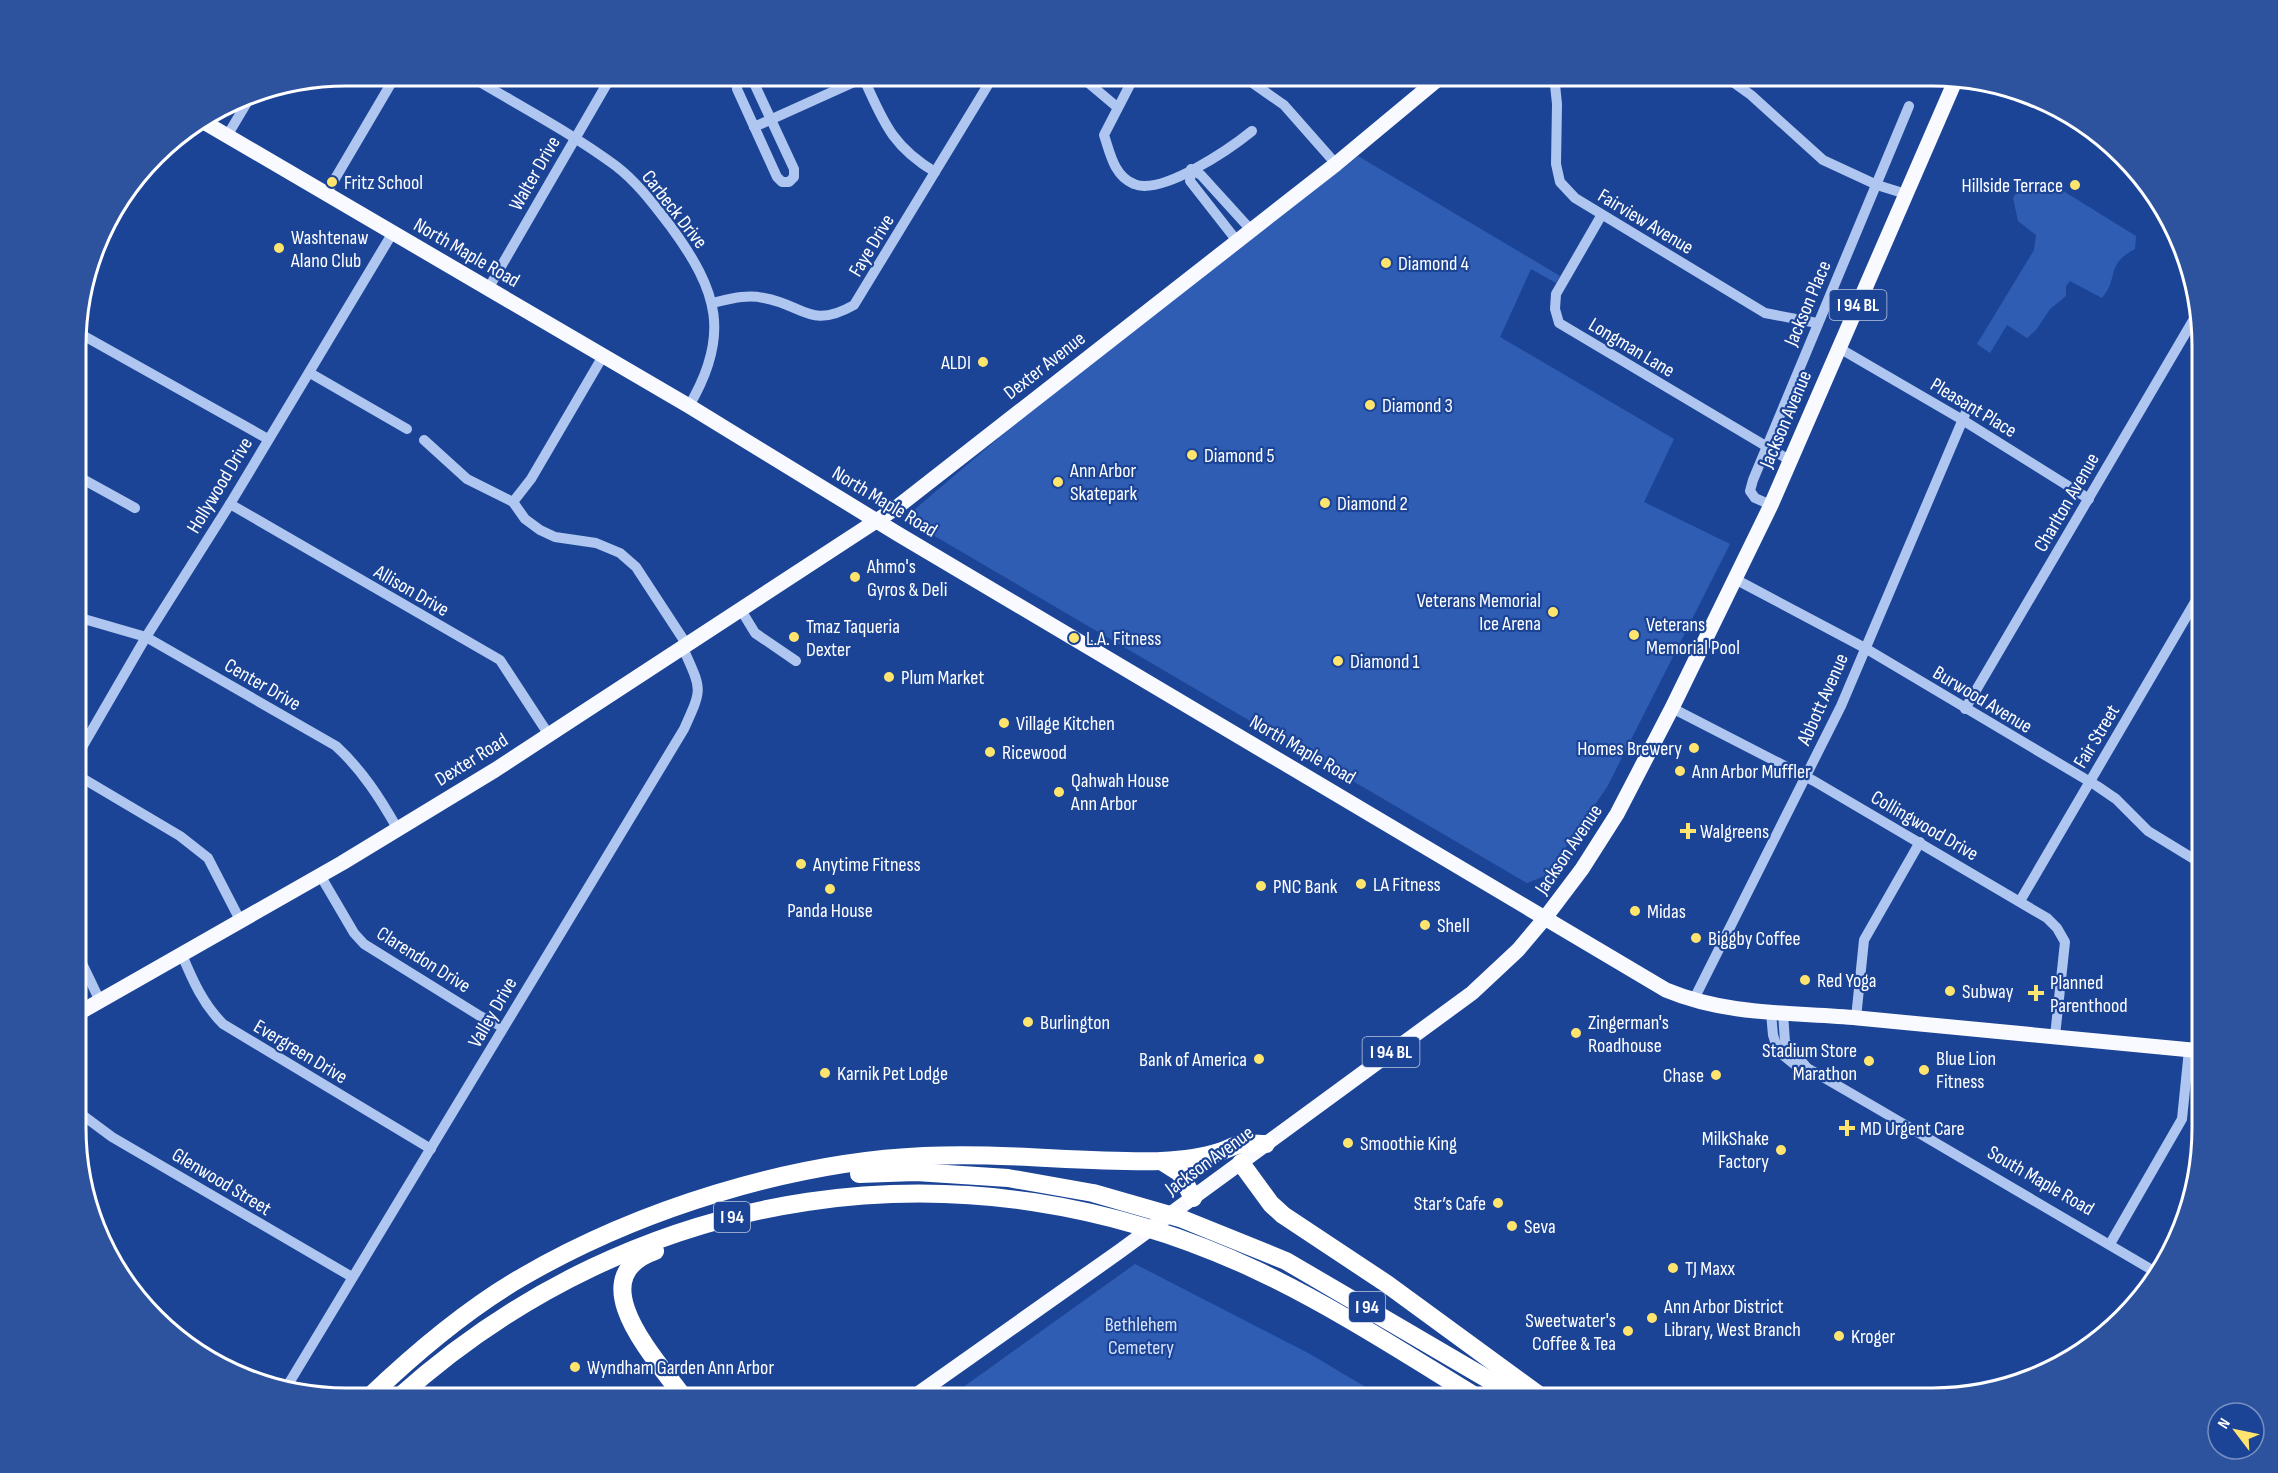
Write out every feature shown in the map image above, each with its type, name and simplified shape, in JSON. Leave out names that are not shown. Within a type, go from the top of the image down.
[{"type":"highway","points":[[692,1203],[772,1177],[835,1166],[921,1156],[984,1154],[1161,1161],[1201,1157],[1241,1144],[1266,1144]]},
{"type":"highway","points":[[1161,1161],[1180,1173],[1193,1198]]},
{"type":"highway","points":[[1241,1162],[1271,1204],[1283,1215],[1387,1284],[1529,1388]]},
{"type":"highway","name":"I 94","points":[[379,1388],[433,1341],[523,1276],[584,1245],[645,1219],[692,1203],[814,1179],[867,1173],[916,1172],[1008,1178],[1132,1203],[1208,1229],[1286,1261],[1503,1388]]},
{"type":"highway","name":"I 94","points":[[410,1388],[460,1345],[493,1321],[546,1291],[625,1252],[683,1230],[745,1213],[856,1195],[945,1193],[1050,1204],[1111,1218],[1189,1243],[1257,1270],[1312,1299],[1461,1388]]},
{"type":"highway","points":[[677,1388],[632,1325],[622,1298],[625,1276],[636,1260],[701,1235],[745,1213]]},
{"type":"main road","name":"Dexter Avenue","points":[[876,521],[1336,164],[1430,86]]},
{"type":"main road","name":"Jackson Avenue","points":[[926,1388],[1193,1198],[1472,993],[1518,950],[1545,918],[1582,869],[1617,814],[1672,708],[1791,461],[1953,86]]},
{"type":"main road","name":"North Maple Road","points":[[208,125],[689,406],[876,521],[1545,918]]},
{"type":"main road","name":"Dexter Road","points":[[86,1009],[320,875],[549,735],[876,521]]},
{"type":"main road","points":[[1545,918],[1666,990],[1693,1001],[1744,1012],[1856,1018],[2192,1050]]},
{"type":"street","points":[[326,194],[390,86]]},
{"type":"street","name":"Carbeck Drive","points":[[486,86],[575,139],[618,168],[656,207],[694,261],[712,303],[714,349],[708,371],[689,406]]},
{"type":"street","name":"Walter Drive","points":[[488,289],[606,86]]},
{"type":"street","points":[[737,86],[777,177],[782,182],[789,182],[794,177],[794,169],[755,86]]},
{"type":"street","points":[[754,127],[842,86]]},
{"type":"street","points":[[868,86],[890,133],[914,160],[934,172]]},
{"type":"street","name":"Faye Drive","points":[[712,303],[743,296],[765,298],[811,316],[825,316],[854,305],[987,86]]},
{"type":"street","points":[[1092,86],[1117,107]]},
{"type":"street","points":[[1129,86],[1104,135],[1113,166],[1134,184],[1155,186],[1229,150],[1252,131]]},
{"type":"street","points":[[1257,86],[1284,105],[1336,164]]},
{"type":"street","name":"Fairview Avenue","points":[[1555,86],[1557,164],[1560,182],[1575,198],[1601,216],[1765,314],[1817,323]]},
{"type":"street","points":[[1738,86],[1823,160],[1877,185],[1906,194]]},
{"type":"street","points":[[227,136],[245,105]]},
{"type":"street","name":"Jackson Place","points":[[1771,505],[1755,498],[1750,491],[1817,323],[1909,106]]},
{"type":"street","points":[[1191,169],[1201,175],[1251,230]]},
{"type":"street","points":[[1191,169],[1191,181],[1237,241]]},
{"type":"street","name":"Longman Lane","points":[[1601,216],[1557,294],[1555,309],[1559,323],[1791,461]]},
{"type":"street","name":"Hollywood Drive","points":[[86,740],[146,637],[310,373],[392,234]]},
{"type":"street","name":"Charlton Avenue","points":[[1965,709],[2191,323]]},
{"type":"street","points":[[86,337],[268,439]]},
{"type":"street","name":"Pleasant Place","points":[[1839,348],[1961,419],[2089,499]]},
{"type":"street","points":[[513,502],[531,479],[603,356]]},
{"type":"street","points":[[310,373],[407,429]]},
{"type":"street","name":"Abbott Avenue","points":[[1693,1001],[1806,777],[1865,648],[1961,419],[1969,405]]},
{"type":"street","points":[[424,440],[459,474],[513,502],[525,519],[540,530],[555,537],[596,543],[620,552],[636,567],[685,646]]},
{"type":"street","points":[[86,481],[135,508]]},
{"type":"street","name":"Allison Drive","points":[[230,504],[500,660],[549,735]]},
{"type":"street","name":"Burwood Avenue","points":[[1735,579],[1865,648],[2090,782],[2116,799],[2148,831],[2192,858]]},
{"type":"street","name":"Fair Street","points":[[2020,901],[2192,607]]},
{"type":"street","points":[[741,610],[755,633],[796,661]]},
{"type":"street","name":"Center Drive","points":[[86,620],[146,637],[336,746],[351,760],[376,792],[397,828]]},
{"type":"street","name":"Valley Drive","points":[[290,1381],[697,703],[697,680],[685,646]]},
{"type":"street","name":"Collingwood Drive","points":[[1672,708],[1806,777],[2047,918],[2057,928],[2064,942],[2055,1036]]},
{"type":"street","points":[[86,780],[180,836],[208,858],[240,920]]},
{"type":"street","points":[[1856,1018],[1864,940],[1920,842]]},
{"type":"street","name":"Clarendon Drive","points":[[320,875],[354,933],[364,944],[480,1016],[504,1027]]},
{"type":"street","name":"Evergreen Drive","points":[[182,955],[200,995],[209,1010],[223,1024],[431,1149]]},
{"type":"street","points":[[86,972],[100,1001]]},
{"type":"street","name":"South Maple Road","points":[[1777,1013],[1785,1042],[1809,1070],[2151,1269]]},
{"type":"street","points":[[2110,1244],[2182,1119],[2192,1070]]},
{"type":"street","name":"Glenwood Street","points":[[86,1118],[112,1137],[352,1277]]},
{"type":"green space","points":[[1358,156],[1560,276],[1556,283],[1531,269],[1500,337],[1674,439],[1644,502],[1730,544],[1607,787],[1547,875],[1527,883],[909,521],[914,510],[1034,408]]},
{"type":"green space","points":[[2024,181],[2047,181],[2136,236],[2135,249],[2120,260],[2102,298],[2070,281],[2066,286],[2066,296],[2050,309],[2036,330],[2027,338],[2007,325],[1990,353],[1977,344],[2034,250],[2036,235],[2018,221],[2013,198]]},
{"type":"green space","name":"Bethlehem Cemetery","points":[[1135,1264],[1310,1354],[1367,1388],[962,1388]]},
{"type":"place","name":"Fritz School","points":[[332,182]]},
{"type":"place","name":"Hillside Terrace","points":[[2075,185]]},
{"type":"place","name":"Washtenaw Alano Club","points":[[279,248]]},
{"type":"place","name":"Diamond 4","points":[[1386,263]]},
{"type":"place","name":"ALDI","points":[[983,362]]},
{"type":"place","name":"Diamond 3","points":[[1370,405]]},
{"type":"place","name":"Diamond 5","points":[[1192,455]]},
{"type":"place","name":"Ann Arbor Skatepark","points":[[1058,482]]},
{"type":"place","name":"Diamond 2","points":[[1325,503]]},
{"type":"place","name":"Ahmo's Gyros & Deli","points":[[855,577]]},
{"type":"place","name":"Veterans Memorial Ice Arena","points":[[1553,612]]},
{"type":"place","name":"Veterans Memorial Pool","points":[[1634,635]]},
{"type":"place","name":"Tmaz Taqueria Dexter","points":[[794,637]]},
{"type":"place","name":"L.A. Fitness","points":[[1074,638]]},
{"type":"place","name":"Diamond 1","points":[[1338,661]]},
{"type":"place","name":"Plum Market","points":[[889,677]]},
{"type":"place","name":"Village Kitchen","points":[[1004,723]]},
{"type":"place","name":"Homes Brewery","points":[[1694,748]]},
{"type":"place","name":"Ricewood","points":[[990,752]]},
{"type":"place","name":"Ann Arbor Muffler","points":[[1680,771]]},
{"type":"place","name":"Qahwah House Ann Arbor","points":[[1059,792]]},
{"type":"place","name":"Walgreens","points":[[1688,831]]},
{"type":"place","name":"Anytime Fitness","points":[[801,864]]},
{"type":"place","name":"LA Fitness","points":[[1361,884]]},
{"type":"place","name":"PNC Bank","points":[[1261,886]]},
{"type":"place","name":"Panda House","points":[[830,889]]},
{"type":"place","name":"Midas","points":[[1635,911]]},
{"type":"place","name":"Shell","points":[[1425,925]]},
{"type":"place","name":"Biggby Coffee","points":[[1696,938]]},
{"type":"place","name":"Red Yoga","points":[[1805,980]]},
{"type":"place","name":"Subway","points":[[1950,991]]},
{"type":"place","name":"Planned Parenthood","points":[[2036,993]]},
{"type":"place","name":"Burlington","points":[[1028,1022]]},
{"type":"place","name":"Zingerman's Roadhouse","points":[[1576,1033]]},
{"type":"place","name":"Bank of America","points":[[1259,1059]]},
{"type":"place","name":"Stadium Store Marathon","points":[[1869,1061]]},
{"type":"place","name":"Blue Lion Fitness","points":[[1924,1070]]},
{"type":"place","name":"Karnik Pet Lodge","points":[[825,1073]]},
{"type":"place","name":"Chase","points":[[1716,1075]]},
{"type":"place","name":"MD Urgent Care","points":[[1847,1128]]},
{"type":"place","name":"Smoothie King","points":[[1348,1143]]},
{"type":"place","name":"MilkShake Factory","points":[[1781,1150]]},
{"type":"place","name":"Star’s Cafe","points":[[1498,1203]]},
{"type":"place","name":"Seva","points":[[1512,1226]]},
{"type":"place","name":"TJ Maxx","points":[[1673,1268]]},
{"type":"place","name":"Ann Arbor District Library, West Branch","points":[[1652,1318]]},
{"type":"place","name":"Sweetwater's Coffee & Tea","points":[[1628,1331]]},
{"type":"place","name":"Kroger","points":[[1839,1336]]},
{"type":"place","name":"Wyndham Garden Ann Arbor","points":[[575,1367]]}]
